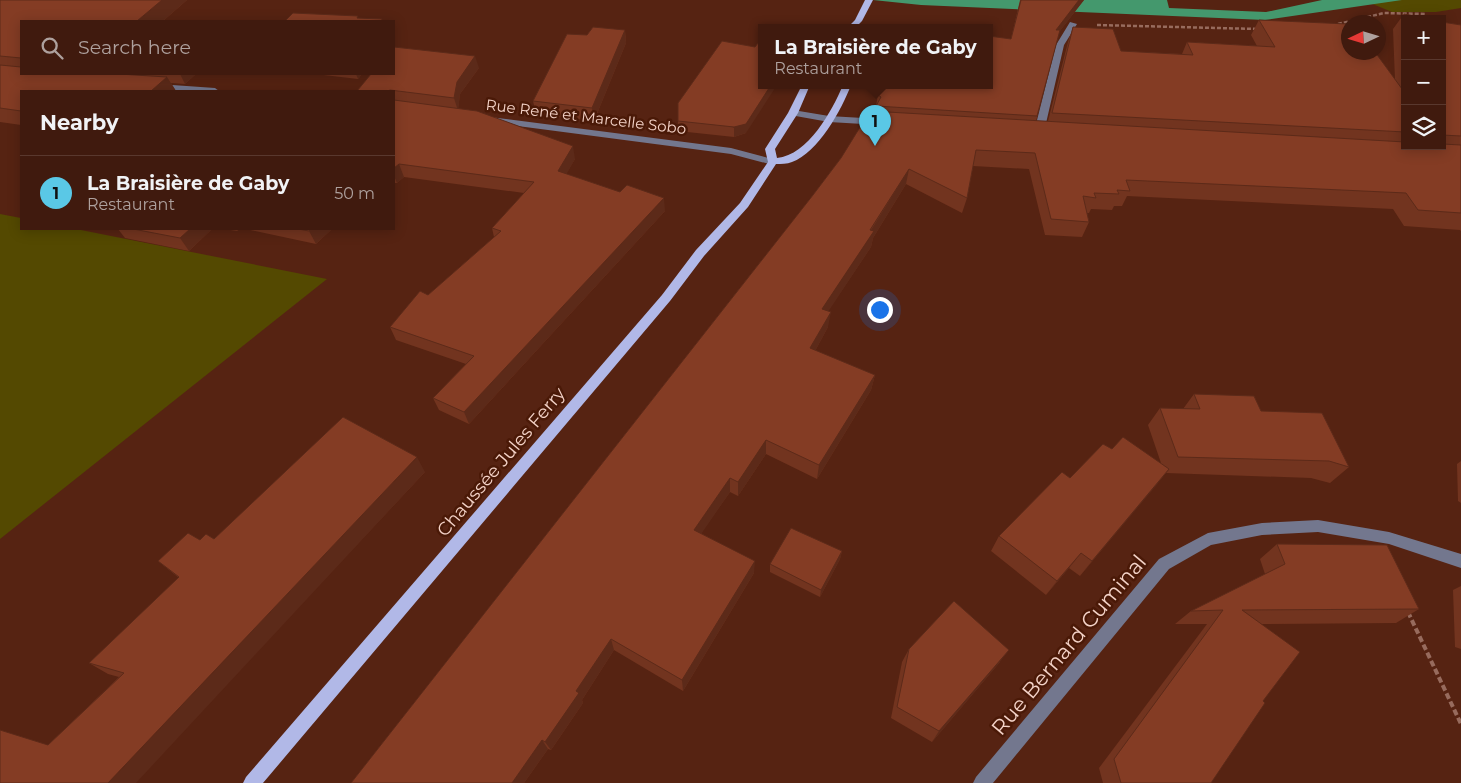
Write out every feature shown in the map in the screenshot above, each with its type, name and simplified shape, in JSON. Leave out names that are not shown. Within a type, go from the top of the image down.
[{"type":"main road","points":[[857,24],[869,0]]},
{"type":"main road","name":"Chaussée Jules Ferry","points":[[252,783],[666,298],[700,253],[744,205],[773,162],[770,149],[793,113],[804,89]]},
{"type":"main road","points":[[773,162],[789,160],[810,144],[829,118],[846,89]]},
{"type":"street","points":[[1039,132],[1060,45],[1073,24]]},
{"type":"street","points":[[147,86],[202,90]]},
{"type":"street","points":[[793,113],[891,123]]},
{"type":"street","name":"Rue René et Marcelle Sobo","points":[[480,119],[731,150],[773,162]]},
{"type":"street","name":"Rue Bernard Cuminal","points":[[982,783],[1164,564],[1208,539],[1262,529],[1318,526],[1389,538],[1461,562]]},
{"type":"path","points":[[1336,25],[1384,14],[1426,14]]},
{"type":"path","points":[[1073,24],[1261,30]]},
{"type":"path","points":[[1407,610],[1461,724]]},
{"type":"shaded area","points":[[873,0],[1167,0],[1169,8],[1266,12],[1322,0],[1402,0],[1265,20],[921,5]]},
{"type":"shaded area","points":[[1363,0],[1461,0],[1461,8],[1436,12],[1392,12]]},
{"type":"shaded area","points":[[0,214],[20,218],[20,230],[81,230],[327,279],[0,539]]},
{"type":"building","points":[[0,0],[162,0],[138,20],[20,20],[20,58],[0,56]]},
{"type":"building","points":[[1021,0],[1079,0],[1056,30],[1060,30],[1037,116],[876,106],[881,97],[878,95],[881,89],[993,89],[993,37],[1011,39]]},
{"type":"building","points":[[293,13],[382,19],[382,20],[286,20]]},
{"type":"building","points":[[1259,20],[1341,24],[1341,60],[1381,60],[1401,88],[1401,132],[1052,113],[1073,27],[1113,29],[1121,51],[1193,55],[1187,42],[1275,47]]},
{"type":"building","points":[[1446,23],[1461,25],[1461,136],[1446,135]]},
{"type":"building","points":[[593,27],[625,30],[592,108],[533,101],[567,34],[587,35]]},
{"type":"building","points":[[722,41],[755,47],[758,43],[758,89],[768,89],[746,124],[734,127],[678,121],[678,103]]},
{"type":"building","points":[[395,47],[475,56],[457,82],[454,98],[395,90],[358,90],[370,75],[395,75]]},
{"type":"building","points":[[0,65],[20,67],[20,75],[135,75],[167,77],[152,90],[20,90],[20,111],[0,108]]},
{"type":"building","points":[[395,100],[477,111],[573,146],[558,171],[620,192],[627,185],[664,198],[464,412],[433,398],[474,356],[390,327],[420,291],[428,295],[501,231],[492,228],[534,182],[399,164],[395,167]]},
{"type":"building","points":[[870,111],[1401,142],[1401,150],[1446,150],[1446,144],[1461,145],[1461,213],[1418,210],[1406,193],[1126,180],[1130,191],[1117,190],[1119,194],[1094,193],[1096,198],[1083,196],[1089,222],[1051,219],[1035,153],[976,150],[967,198],[909,169],[870,230],[874,231],[822,309],[831,312],[810,348],[875,375],[819,465],[766,440],[738,482],[730,478],[694,530],[755,561],[682,680],[611,639],[576,691],[579,693],[545,742],[542,740],[512,783],[351,783],[813,195],[841,158]]},
{"type":"building","points":[[138,230],[189,230],[180,238]]},
{"type":"building","points":[[1194,394],[1254,396],[1261,411],[1322,413],[1349,467],[1329,461],[1178,457],[1160,408],[1200,409]]},
{"type":"building","points":[[343,417],[417,457],[108,783],[0,783],[0,730],[48,745],[124,673],[89,663],[179,577],[158,561],[188,533],[200,540],[206,534],[214,539]]},
{"type":"building","points":[[1123,437],[1169,469],[1092,561],[1081,553],[1057,581],[999,536],[1062,472],[1070,478],[1103,444],[1112,449]]},
{"type":"building","points":[[791,528],[842,551],[821,590],[770,564]]},
{"type":"building","points":[[1277,544],[1387,545],[1419,609],[1242,610],[1300,652],[1263,701],[1265,703],[1211,783],[1121,783],[1114,759],[1223,610],[1191,611],[1285,564]]},
{"type":"building","points":[[954,601],[1009,650],[939,731],[897,707],[909,649]]},
{"type":"place","name":"La Braisière de Gaby","points":[[875,146]]}]
